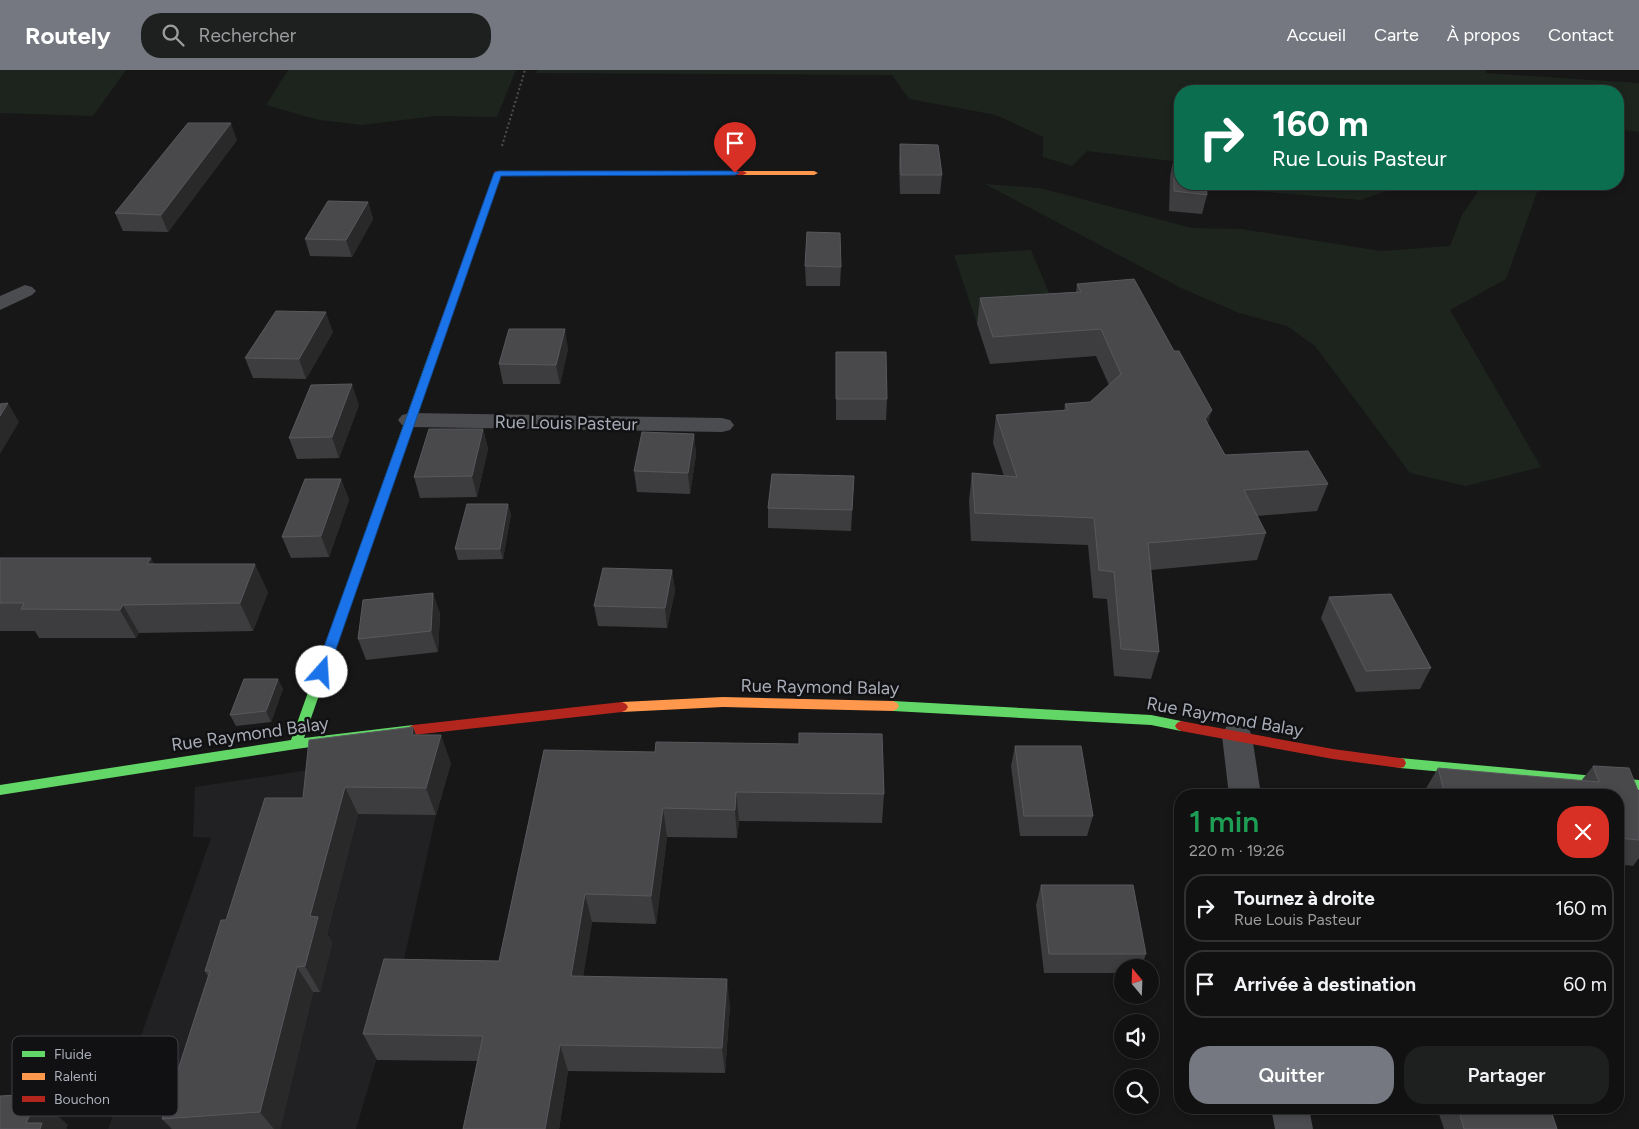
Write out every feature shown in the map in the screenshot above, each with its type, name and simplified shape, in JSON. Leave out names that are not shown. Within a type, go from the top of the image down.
[{"type":"street","points":[[296,744],[498,173],[814,173]]},
{"type":"street","points":[[0,304],[25,291]]},
{"type":"street","name":"Rue Louis Pasteur","points":[[410,420],[722,425]]},
{"type":"street","name":"Rue Raymond Balay","points":[[0,790],[296,744],[564,712],[682,702],[798,702],[1151,720],[1333,754],[1422,766],[1639,785]]},
{"type":"street","points":[[1237,736],[1244,789]]},
{"type":"street","points":[[1291,1114],[1294,1129]]},
{"type":"path","points":[[498,173],[495,168],[525,70]]},
{"type":"shaded area","points":[[0,70],[126,70],[93,116],[0,113]]},
{"type":"shaded area","points":[[288,70],[516,70],[497,117],[435,116],[362,125],[319,120],[266,105]]},
{"type":"shaded area","points":[[537,70],[1487,70],[1485,73],[1639,83],[1639,132],[1624,130],[1624,85],[1174,85],[1174,161],[1087,151],[1072,166],[1043,157],[1043,137],[996,115],[909,99],[892,75],[536,73]]},
{"type":"shaded area","points":[[985,184],[1040,188],[1192,228],[1241,229],[1381,251],[1450,246],[1462,215],[1479,190],[1542,190],[1537,192],[1506,279],[1450,310],[1541,467],[1466,486],[1410,473],[1315,346],[1287,326],[1239,313],[1181,288]]},
{"type":"shaded area","points":[[1243,190],[1389,190],[1360,200]]},
{"type":"shaded area","points":[[1031,250],[1060,319],[977,324],[954,255]]},
{"type":"shaded area","points":[[322,768],[436,815],[398,986],[356,1129],[108,1129],[113,1116],[178,1116],[178,1036],[141,1036],[211,838],[193,837],[195,787]]},
{"type":"building","points":[[188,123],[231,123],[161,215],[115,213]]},
{"type":"building","points":[[900,144],[938,145],[942,175],[901,175]]},
{"type":"building","points":[[1207,190],[1207,195],[1174,191]]},
{"type":"building","points":[[328,201],[368,202],[346,240],[305,239]]},
{"type":"building","points":[[807,232],[840,233],[841,267],[805,266]]},
{"type":"building","points":[[1134,279],[1174,351],[1179,351],[1212,410],[1205,419],[1225,455],[1308,451],[1328,484],[1244,490],[1266,533],[1148,543],[1159,652],[1121,649],[1114,572],[1099,570],[1094,518],[975,513],[972,473],[1017,477],[996,415],[1068,410],[1065,404],[1090,402],[1121,374],[1101,329],[993,337],[980,298],[1081,292],[1077,284]]},
{"type":"building","points":[[276,311],[326,312],[299,359],[245,358]]},
{"type":"building","points":[[509,329],[565,329],[556,365],[499,364]]},
{"type":"building","points":[[836,352],[886,352],[887,399],[836,399]]},
{"type":"building","points":[[352,384],[332,437],[289,438],[311,385]]},
{"type":"building","points":[[8,403],[0,416],[0,404]]},
{"type":"building","points":[[429,429],[483,429],[472,476],[414,477]]},
{"type":"building","points":[[642,432],[694,434],[688,473],[634,471]]},
{"type":"building","points":[[772,474],[854,476],[852,510],[768,508]]},
{"type":"building","points":[[305,479],[341,479],[321,536],[282,537]]},
{"type":"building","points":[[467,504],[508,504],[500,549],[455,549]]},
{"type":"building","points":[[0,558],[151,558],[147,564],[255,564],[240,603],[123,605],[120,610],[21,609],[24,603],[0,603]]},
{"type":"building","points":[[603,568],[672,570],[665,608],[594,606]]},
{"type":"building","points":[[433,593],[431,631],[358,639],[363,600]]},
{"type":"building","points":[[1391,594],[1431,668],[1366,671],[1329,597]]},
{"type":"building","points":[[244,679],[278,679],[266,711],[230,715]]},
{"type":"building","points":[[413,727],[412,735],[441,735],[426,788],[345,787],[310,916],[318,917],[305,966],[297,967],[260,1112],[162,1119],[163,1116],[178,1116],[178,1070],[210,971],[205,971],[221,920],[226,920],[265,798],[303,798],[309,740]]},
{"type":"building","points":[[799,733],[882,734],[884,794],[736,792],[735,810],[663,808],[651,896],[585,894],[571,976],[727,979],[722,1048],[560,1045],[545,1129],[463,1129],[483,1036],[363,1034],[384,959],[499,961],[544,750],[655,752],[656,742],[799,744]]},
{"type":"building","points":[[1015,746],[1081,746],[1093,816],[1024,816]]},
{"type":"building","points":[[1593,766],[1629,768],[1639,793],[1639,840],[1624,839],[1624,789],[1443,789],[1438,768],[1599,782]]},
{"type":"building","points":[[1041,885],[1133,885],[1146,954],[1049,954]]},
{"type":"building","points":[[12,1095],[12,1116],[29,1116],[26,1123],[42,1123],[40,1129],[0,1129],[0,1096]]},
{"type":"building","points":[[1460,1114],[1552,1114],[1557,1129],[1464,1129]]},
{"type":"traffic: fast","points":[[296,744],[437,345]]},
{"type":"traffic: fast","points":[[893,706],[1151,720],[1181,726]]},
{"type":"traffic: fast","points":[[0,790],[296,744],[413,730]]},
{"type":"traffic: fast","points":[[1400,763],[1639,785]]},
{"type":"traffic: slow","points":[[743,173],[814,173]]},
{"type":"traffic: slow","points":[[622,707],[723,702],[791,702],[893,706]]},
{"type":"traffic: jam","points":[[437,345],[498,173],[743,173]]},
{"type":"traffic: jam","points":[[413,730],[622,707]]},
{"type":"traffic: jam","points":[[1181,726],[1333,754],[1400,763]]},
{"type":"route","points":[[322,672],[498,173],[735,173]]}]
